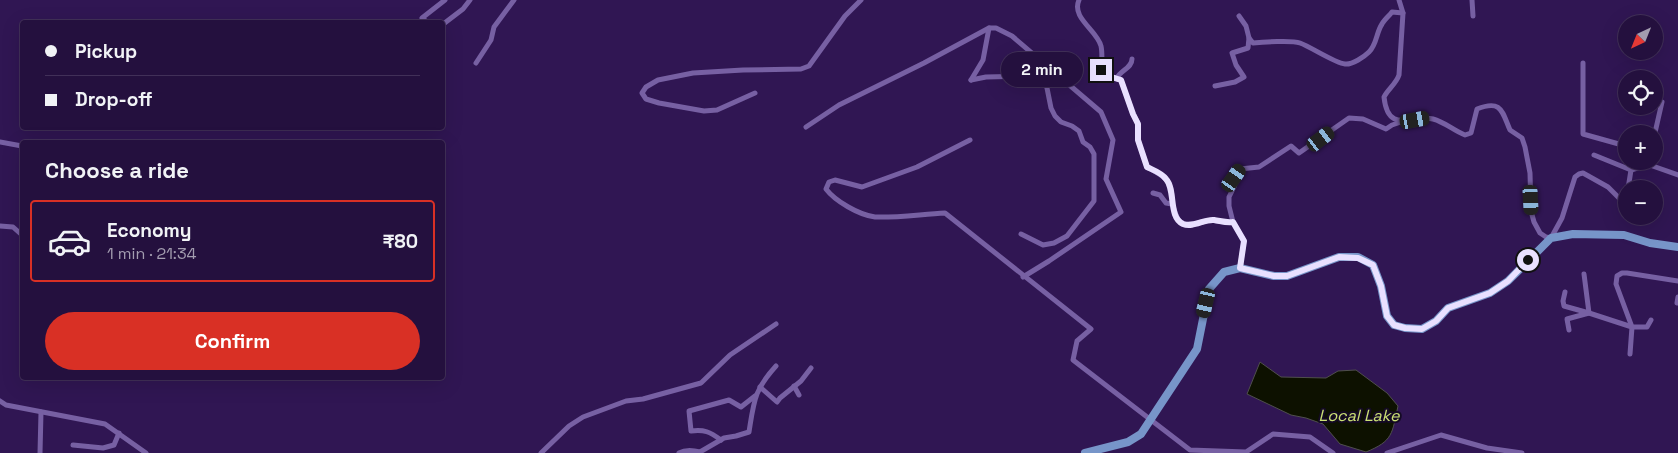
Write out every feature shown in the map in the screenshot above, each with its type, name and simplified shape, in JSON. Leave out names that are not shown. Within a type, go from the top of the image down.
[{"type":"main road","points":[[1085,453],[1128,442],[1141,434],[1197,349],[1209,289],[1224,272],[1240,268],[1274,276],[1287,276],[1339,257],[1358,258],[1373,265],[1381,286],[1387,316],[1394,325],[1422,329],[1436,321],[1448,308],[1490,293],[1508,281],[1552,238],[1573,234],[1624,235],[1650,243],[1678,247]]},
{"type":"street","points":[[424,20],[422,18],[445,0]]},
{"type":"street","points":[[445,23],[463,9],[470,0]]},
{"type":"street","points":[[476,63],[491,40],[494,27],[514,0]]},
{"type":"street","points":[[755,93],[718,110],[704,111],[659,103],[646,99],[642,93],[646,87],[658,80],[693,73],[801,69],[809,66],[845,16],[861,0]]},
{"type":"street","points":[[1079,0],[1077,8],[1101,46],[1102,74],[1121,80],[1138,124],[1138,140],[1147,167],[1168,180],[1172,188],[1172,204],[1178,219],[1184,224],[1214,220],[1226,223],[1233,222]]},
{"type":"street","points":[[1399,0],[1403,13],[1399,75],[1397,82],[1387,91],[1384,97],[1386,110],[1396,120],[1404,122]]},
{"type":"street","points":[[1472,0],[1473,16]]},
{"type":"street","points":[[1249,38],[1254,43],[1299,42],[1310,49],[1346,64],[1354,62],[1369,53],[1376,43],[1381,25],[1392,12],[1403,13]]},
{"type":"street","points":[[1215,86],[1235,82],[1244,77],[1236,65],[1232,53],[1248,48],[1249,38],[1246,26],[1239,16]]},
{"type":"street","points":[[806,127],[839,105],[989,28],[996,28],[1012,36],[1101,112],[1113,140],[1106,179],[1121,212],[1049,261],[1023,276]]},
{"type":"street","points":[[989,28],[983,60],[971,80],[986,77],[1025,76],[1036,77],[1042,80],[1048,88],[1051,108],[1055,116],[1061,122],[1072,126],[1079,132],[1083,142],[1090,147],[1094,154],[1094,201],[1066,236],[1054,243],[1043,245],[1021,234]]},
{"type":"street","points":[[1117,78],[1124,69],[1130,66],[1133,62],[1132,59]]},
{"type":"street","points":[[1583,63],[1583,134],[1618,144]]},
{"type":"street","points":[[1240,268],[1244,241],[1233,222],[1229,206],[1229,197],[1234,187],[1234,178],[1240,169],[1259,167],[1291,146],[1299,152],[1321,139],[1349,118],[1363,119],[1386,129],[1392,125],[1404,122],[1425,118],[1434,119],[1465,135],[1471,133],[1477,109],[1493,105],[1500,108],[1506,117],[1510,130],[1522,138],[1530,174],[1531,211],[1540,233],[1546,237],[1552,238],[1562,218],[1575,178],[1579,174],[1583,173],[1608,187],[1618,197]]},
{"type":"street","points":[[970,140],[916,167],[862,187],[835,180],[829,182],[826,188],[832,197],[851,208],[874,217],[945,213],[1091,329],[1077,341],[1073,360],[1190,450],[1246,452],[1273,434],[1310,437],[1332,453]]},
{"type":"street","points":[[0,142],[20,146]]},
{"type":"street","points":[[1594,154],[1618,164]]},
{"type":"street","points":[[1663,169],[1678,175]]},
{"type":"street","points":[[1629,180],[1631,170]]},
{"type":"street","points":[[1153,193],[1160,195],[1166,203],[1172,204]]},
{"type":"street","points":[[0,226],[13,227],[20,233]]},
{"type":"street","points":[[1630,354],[1632,327],[1616,284],[1618,276],[1622,273],[1627,273],[1678,281]]},
{"type":"street","points":[[1584,274],[1589,313]]},
{"type":"street","points":[[1565,292],[1564,306],[1632,327],[1647,327],[1651,320]]},
{"type":"street","points":[[1569,330],[1567,319],[1589,313]]},
{"type":"street","points":[[541,453],[553,440],[583,418],[626,401],[642,399],[701,383],[730,355],[776,324]]},
{"type":"street","points":[[679,453],[684,450],[700,452],[721,440],[749,432],[755,396],[764,380],[776,366]]},
{"type":"street","points":[[760,387],[777,402],[801,382],[811,368]]},
{"type":"street","points":[[794,386],[799,395]]},
{"type":"street","points":[[721,440],[710,432],[690,431],[689,412],[730,400],[741,407],[755,396]]},
{"type":"street","points":[[0,401],[6,405],[106,424],[146,453]]},
{"type":"street","points":[[40,453],[42,412]]},
{"type":"street","points":[[73,445],[103,448],[114,445],[119,433]]},
{"type":"street","points":[[1387,453],[1441,435],[1487,450],[1522,453]]},
{"type":"water","name":"Local Lake","points":[[1260,362],[1281,377],[1326,378],[1338,371],[1356,370],[1387,393],[1398,406],[1390,435],[1382,444],[1366,452],[1340,444],[1323,424],[1291,415],[1247,394]]},
{"type":"route","points":[[1101,70],[1102,74],[1106,76],[1121,80],[1133,114],[1137,119],[1140,150],[1147,167],[1168,180],[1172,188],[1172,204],[1178,219],[1184,224],[1214,220],[1226,223],[1233,222],[1244,241],[1240,268],[1274,276],[1287,276],[1339,257],[1358,258],[1373,265],[1381,286],[1387,316],[1394,325],[1422,329],[1436,321],[1448,308],[1490,293],[1508,281],[1528,260]]}]
